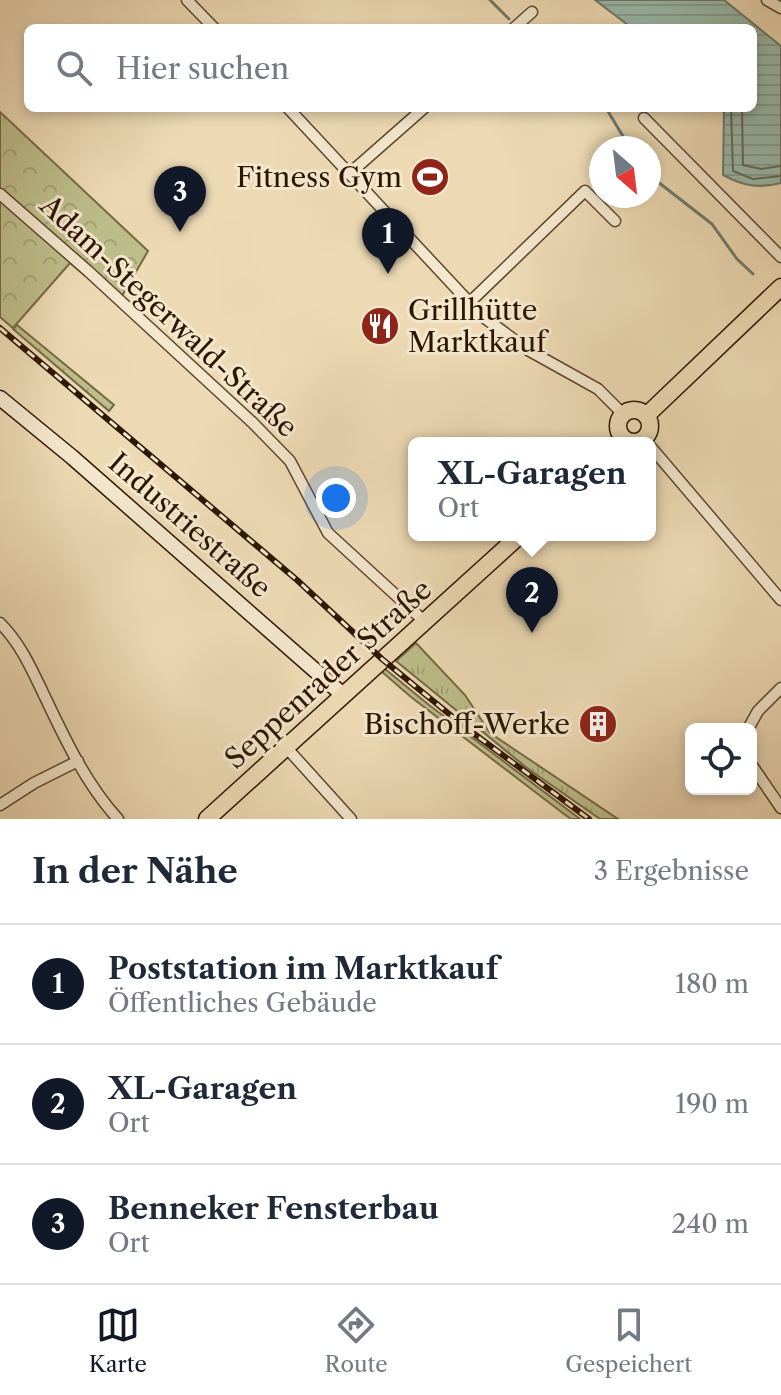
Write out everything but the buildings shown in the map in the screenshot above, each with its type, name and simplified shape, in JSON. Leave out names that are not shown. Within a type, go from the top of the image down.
[{"type":"main road","points":[[647,415],[781,287]]},
{"type":"main road","points":[[620,437],[618,426],[623,414],[635,410],[647,415]]},
{"type":"main road","points":[[647,415],[651,428],[649,437]]},
{"type":"main road","name":"Seppenrader Straße","points":[[207,819],[513,541]]},
{"type":"street","points":[[187,0],[210,24]]},
{"type":"street","points":[[767,0],[781,8]]},
{"type":"street","points":[[518,24],[532,12]]},
{"type":"street","points":[[292,112],[469,303],[528,350],[608,396],[623,414]]},
{"type":"street","points":[[349,174],[419,112]]},
{"type":"street","points":[[644,118],[781,257]]},
{"type":"street","points":[[469,303],[585,191],[615,221]]},
{"type":"street","name":"Adam-Stegerwald-Straße","points":[[0,194],[272,442],[290,461],[328,533],[424,621]]},
{"type":"street","name":"Industriestraße","points":[[0,398],[72,457],[343,695]]},
{"type":"street","points":[[656,454],[781,600]]},
{"type":"street","points":[[2,630],[23,652],[78,761],[118,819]]},
{"type":"street","points":[[751,723],[758,711],[781,688]]},
{"type":"street","points":[[285,746],[351,819]]},
{"type":"street","points":[[0,805],[34,783],[78,761]]},
{"type":"street","points":[[757,773],[781,808]]},
{"type":"green space","points":[[0,112],[148,251],[118,303],[70,263],[13,328],[0,317]]},
{"type":"green space","points":[[17,325],[114,405],[109,411],[13,329]]},
{"type":"green space","points":[[416,643],[465,695],[490,733],[618,819],[600,819],[527,768],[396,661]]},
{"type":"green space","points":[[385,669],[580,819],[571,819],[411,697],[381,671]]},
{"type":"water","points":[[595,0],[724,0],[754,24],[627,24]]},
{"type":"water","points":[[757,27],[781,46],[781,183],[751,185],[723,175],[724,112],[757,112]]},
{"type":"waterway","points":[[490,0],[509,19]]},
{"type":"waterway","points":[[608,112],[623,136]]},
{"type":"waterway","points":[[661,184],[712,224],[737,259],[753,274]]},
{"type":"railway","points":[[0,328],[297,580],[382,659],[465,727],[589,819]]},
{"type":"place","name":"Fitness Gym","points":[[430,177]]},
{"type":"place","name":"Benneker Fensterbau","points":[[180,232]]},
{"type":"place","name":"Poststation im Marktkauf","points":[[388,274]]},
{"type":"place","name":"Grillhütte Marktkauf","points":[[380,326]]},
{"type":"place","name":"XL-Garagen","points":[[532,633]]},
{"type":"place","name":"Bischoff-Werke","points":[[598,724]]}]
